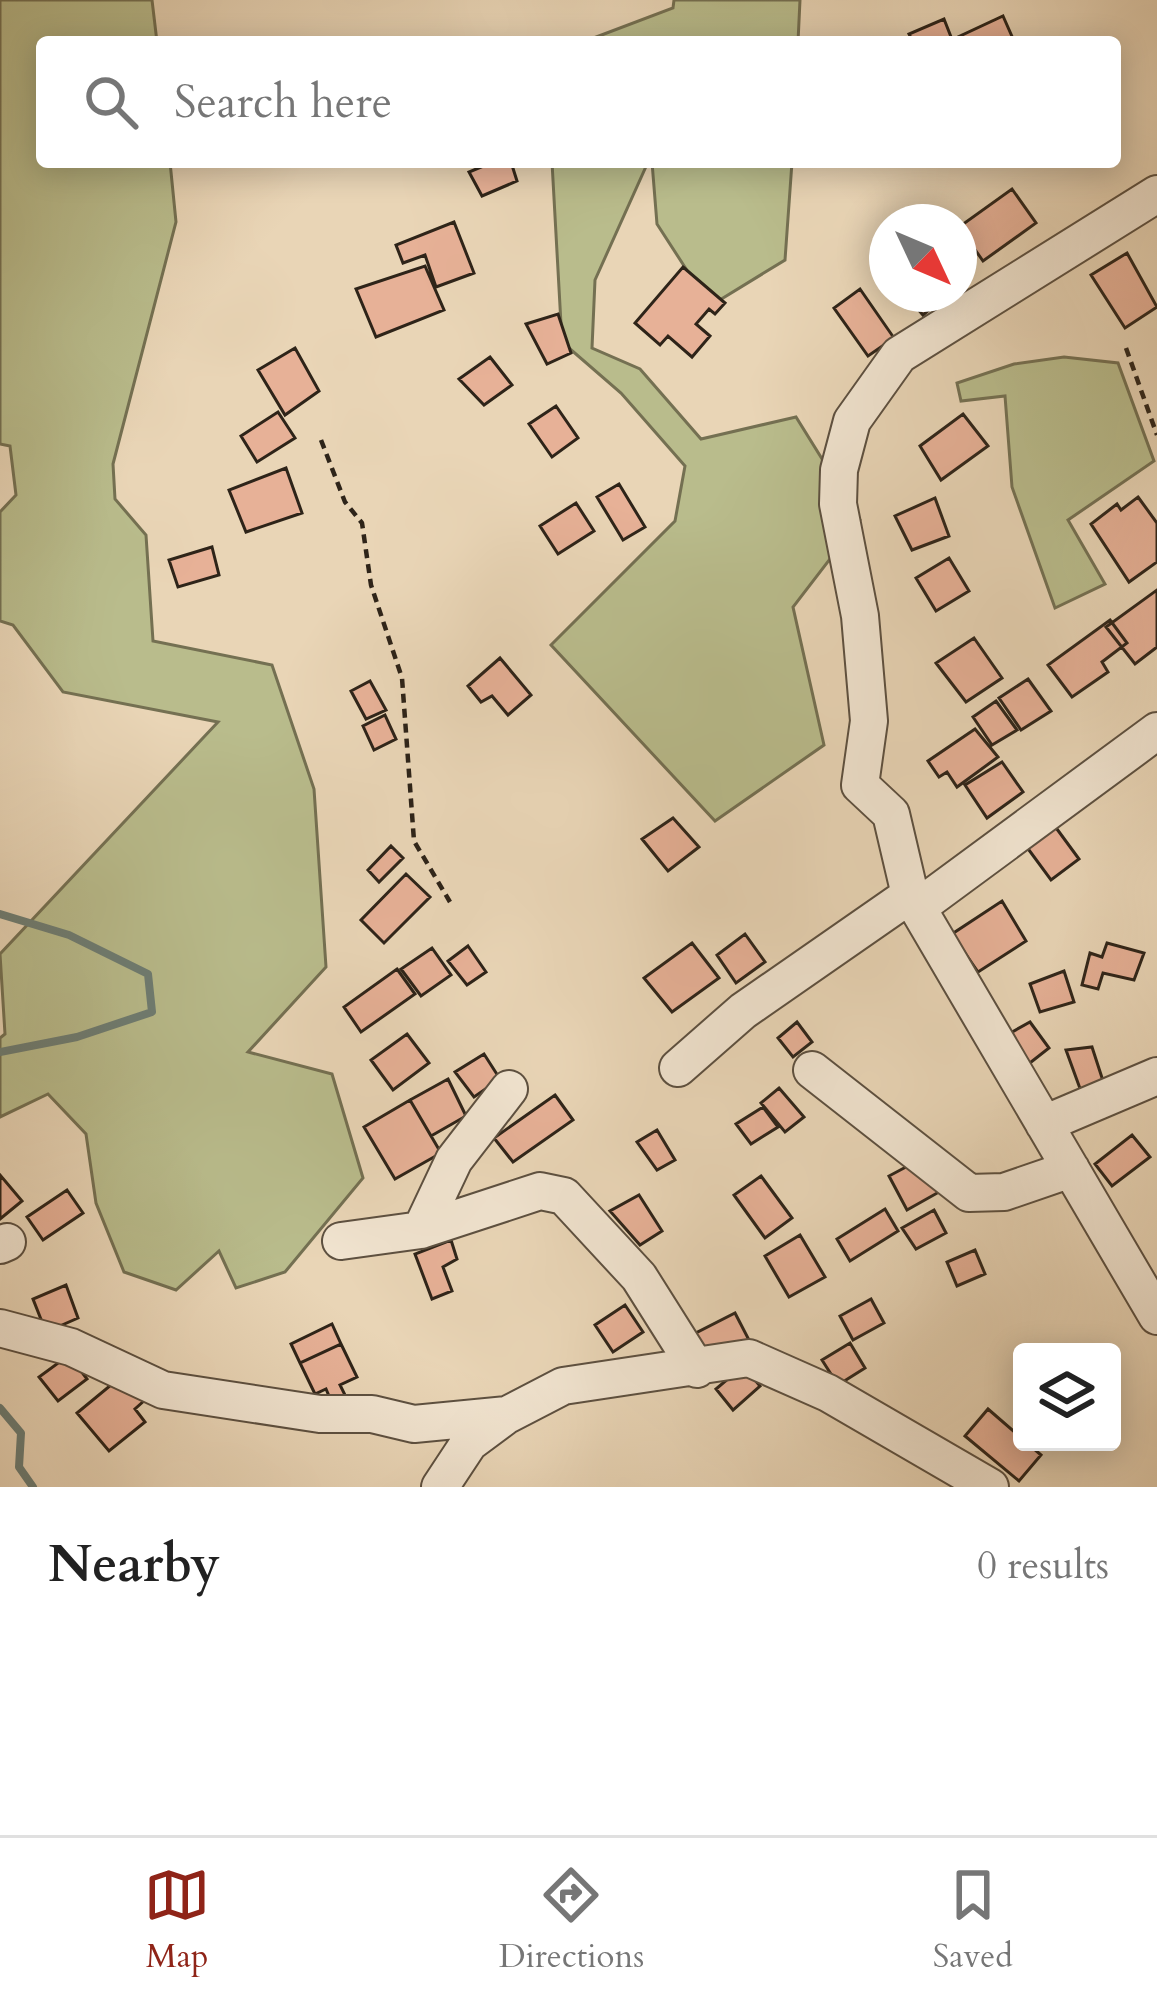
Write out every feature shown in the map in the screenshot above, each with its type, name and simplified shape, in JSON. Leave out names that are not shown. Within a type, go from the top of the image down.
[{"type":"street","points":[[1157,194],[899,355],[852,421],[839,470],[838,505],[860,616],[869,721],[860,785],[891,814],[913,901],[1157,1316]]},
{"type":"street","points":[[678,1068],[743,1011],[913,901],[1157,731]]},
{"type":"street","points":[[812,1070],[969,1192],[1004,1192],[1071,1169]]},
{"type":"street","points":[[1044,1124],[1157,1076]]},
{"type":"street","points":[[421,1230],[454,1160],[509,1089]]},
{"type":"street","points":[[341,1241],[421,1230],[540,1191],[564,1196],[639,1277],[697,1369]]},
{"type":"street","points":[[0,1328],[71,1347],[163,1390],[320,1414],[372,1414],[414,1424],[507,1415]]},
{"type":"street","points":[[440,1487],[469,1443],[507,1415],[563,1386],[749,1358],[827,1393],[990,1487]]},
{"type":"path","points":[[1126,348],[1157,435]]},
{"type":"path","points":[[321,440],[345,502],[362,523],[371,585],[402,677],[414,841],[449,902]]},
{"type":"green space","points":[[0,0],[152,0],[156,36],[36,36],[36,168],[171,168],[176,222],[113,464],[115,499],[146,535],[153,641],[272,665],[314,789],[326,967],[248,1052],[332,1074],[363,1178],[285,1272],[236,1288],[219,1251],[176,1290],[124,1272],[96,1203],[86,1134],[48,1094],[0,1117],[0,1038],[5,1034],[0,954],[218,722],[63,692],[13,625],[0,621],[0,512],[16,495],[10,446],[0,444]]},
{"type":"green space","points":[[674,0],[800,0],[798,36],[599,36],[673,8]]},
{"type":"green space","points":[[552,168],[645,168],[595,280],[592,348],[640,369],[701,439],[796,417],[860,520],[793,607],[824,745],[715,821],[551,645],[675,521],[685,466],[621,393],[562,342]]},
{"type":"green space","points":[[652,168],[792,168],[785,260],[710,306],[657,224]]},
{"type":"green space","points":[[1064,357],[1118,363],[1154,461],[1068,520],[1105,584],[1055,608],[1012,487],[1005,396],[961,401],[957,383],[1014,364]]},
{"type":"building","points":[[1003,16],[1012,36],[960,36]]},
{"type":"building","points":[[944,19],[951,36],[910,36]]},
{"type":"building","points":[[513,168],[517,181],[482,196],[469,172]]},
{"type":"building","points":[[1012,189],[1036,223],[983,261],[977,252],[977,214]]},
{"type":"building","points":[[454,222],[474,273],[436,287],[425,255],[403,263],[396,245]]},
{"type":"building","points":[[1127,253],[1157,307],[1125,328],[1091,275]]},
{"type":"building","points":[[425,266],[444,310],[376,337],[356,289]]},
{"type":"building","points":[[683,267],[725,303],[715,314],[709,309],[696,324],[710,336],[692,357],[668,336],[660,345],[635,323]]},
{"type":"building","points":[[860,289],[869,302],[869,312],[876,312],[894,338],[868,356],[834,308]]},
{"type":"building","points":[[558,314],[571,353],[547,364],[526,324]]},
{"type":"building","points":[[295,348],[319,391],[285,415],[258,370]]},
{"type":"building","points":[[490,357],[512,385],[484,405],[459,379]]},
{"type":"building","points":[[556,406],[578,438],[552,457],[529,424]]},
{"type":"building","points":[[278,412],[295,438],[257,462],[241,436]]},
{"type":"building","points":[[963,414],[988,446],[941,480],[920,446]]},
{"type":"building","points":[[286,468],[302,513],[246,532],[229,490]]},
{"type":"building","points":[[619,484],[645,527],[623,540],[597,497]]},
{"type":"building","points":[[1138,497],[1157,523],[1157,562],[1129,582],[1091,524],[1117,504],[1121,510]]},
{"type":"building","points":[[935,498],[949,536],[912,550],[895,516]]},
{"type":"building","points":[[576,503],[594,531],[558,554],[540,526]]},
{"type":"building","points":[[212,547],[219,575],[178,587],[169,560]]},
{"type":"building","points":[[949,558],[969,591],[936,611],[916,578]]},
{"type":"building","points":[[1157,590],[1157,647],[1135,664],[1106,627]]},
{"type":"building","points":[[1110,620],[1127,643],[1102,662],[1108,672],[1072,697],[1048,665]]},
{"type":"building","points":[[974,638],[1002,678],[966,702],[936,663]]},
{"type":"building","points":[[500,658],[531,695],[508,715],[492,696],[481,702],[468,686]]},
{"type":"building","points":[[1028,679],[1051,711],[1021,730],[999,698]]},
{"type":"building","points":[[370,681],[386,710],[366,719],[351,691]]},
{"type":"building","points":[[996,701],[1017,730],[992,745],[973,717]]},
{"type":"building","points":[[385,715],[396,739],[374,750],[363,726]]},
{"type":"building","points":[[975,729],[998,757],[957,787],[947,772],[939,777],[928,761]]},
{"type":"building","points":[[1002,762],[1023,792],[987,818],[965,785]]},
{"type":"building","points":[[673,818],[699,847],[668,871],[642,839]]},
{"type":"building","points":[[1054,825],[1079,859],[1051,880],[1026,846]]},
{"type":"building","points":[[391,846],[403,858],[379,882],[368,870]]},
{"type":"building","points":[[406,874],[430,897],[384,943],[361,920]]},
{"type":"building","points":[[1002,901],[1026,941],[978,972],[952,934]]},
{"type":"building","points":[[745,934],[765,962],[736,983],[717,955]]},
{"type":"building","points":[[692,943],[719,978],[672,1012],[644,978]]},
{"type":"building","points":[[1107,943],[1144,953],[1134,980],[1103,973],[1098,989],[1082,985],[1090,953],[1102,957]]},
{"type":"building","points":[[468,946],[486,972],[467,985],[448,961]]},
{"type":"building","points":[[432,948],[451,975],[421,996],[401,969]]},
{"type":"building","points":[[397,969],[415,994],[361,1032],[344,1007]]},
{"type":"building","points":[[1064,971],[1074,1002],[1040,1012],[1030,984]]},
{"type":"building","points":[[797,1022],[812,1042],[793,1057],[778,1038]]},
{"type":"building","points":[[1030,1022],[1049,1048],[1026,1066],[1005,1036]]},
{"type":"building","points":[[407,1034],[429,1063],[393,1090],[371,1060]]},
{"type":"building","points":[[1092,1047],[1105,1087],[1082,1094],[1066,1050]]},
{"type":"building","points":[[484,1054],[500,1079],[474,1097],[455,1072]]},
{"type":"building","points":[[448,1079],[466,1116],[431,1136],[410,1100]]},
{"type":"building","points":[[779,1088],[804,1117],[785,1132],[761,1103]]},
{"type":"building","points":[[555,1095],[573,1120],[513,1162],[494,1138]]},
{"type":"building","points":[[410,1100],[441,1153],[395,1179],[364,1127]]},
{"type":"building","points":[[763,1107],[778,1127],[751,1144],[736,1124]]},
{"type":"building","points":[[657,1130],[675,1160],[657,1170],[637,1142]]},
{"type":"building","points":[[1132,1135],[1150,1157],[1112,1186],[1095,1164]]},
{"type":"building","points":[[921,1159],[939,1192],[907,1210],[889,1176]]},
{"type":"building","points":[[0,1175],[22,1201],[0,1219]]},
{"type":"building","points":[[761,1176],[792,1218],[765,1238],[734,1195]]},
{"type":"building","points":[[67,1190],[83,1213],[43,1240],[27,1217]]},
{"type":"building","points":[[639,1195],[662,1231],[640,1245],[610,1211]]},
{"type":"building","points":[[885,1209],[898,1231],[850,1261],[837,1239]]},
{"type":"building","points":[[934,1210],[946,1233],[916,1249],[902,1228]]},
{"type":"building","points":[[800,1235],[825,1277],[789,1297],[765,1256]]},
{"type":"building","points":[[451,1240],[457,1259],[443,1267],[452,1291],[432,1299],[415,1254]]},
{"type":"building","points":[[975,1250],[985,1274],[957,1286],[947,1262]]},
{"type":"building","points":[[66,1285],[78,1318],[46,1332],[33,1299]]},
{"type":"building","points":[[871,1299],[884,1323],[853,1340],[840,1316]]},
{"type":"building","points":[[625,1305],[643,1332],[613,1352],[595,1325]]},
{"type":"building","points":[[735,1313],[749,1340],[706,1362],[692,1335]]},
{"type":"building","points":[[332,1324],[341,1344],[300,1363],[291,1344]]},
{"type":"building","points":[[850,1343],[865,1368],[838,1385],[822,1360]]},
{"type":"building","points":[[341,1344],[357,1377],[340,1385],[346,1397],[332,1403],[326,1389],[315,1394],[300,1363]]},
{"type":"building","points":[[69,1355],[87,1379],[58,1401],[39,1377]]},
{"type":"building","points":[[743,1366],[760,1386],[733,1410],[716,1389]]},
{"type":"building","points":[[123,1375],[145,1400],[135,1409],[145,1422],[109,1451],[77,1413]]},
{"type":"building","points":[[988,1409],[1013,1431],[1013,1451],[1041,1455],[1019,1481],[965,1436]]},
{"type":"waterway","points":[[0,914],[69,935],[148,974],[152,1012],[77,1037],[0,1052]]},
{"type":"waterway","points":[[0,1408],[21,1433],[19,1467],[33,1487]]}]
